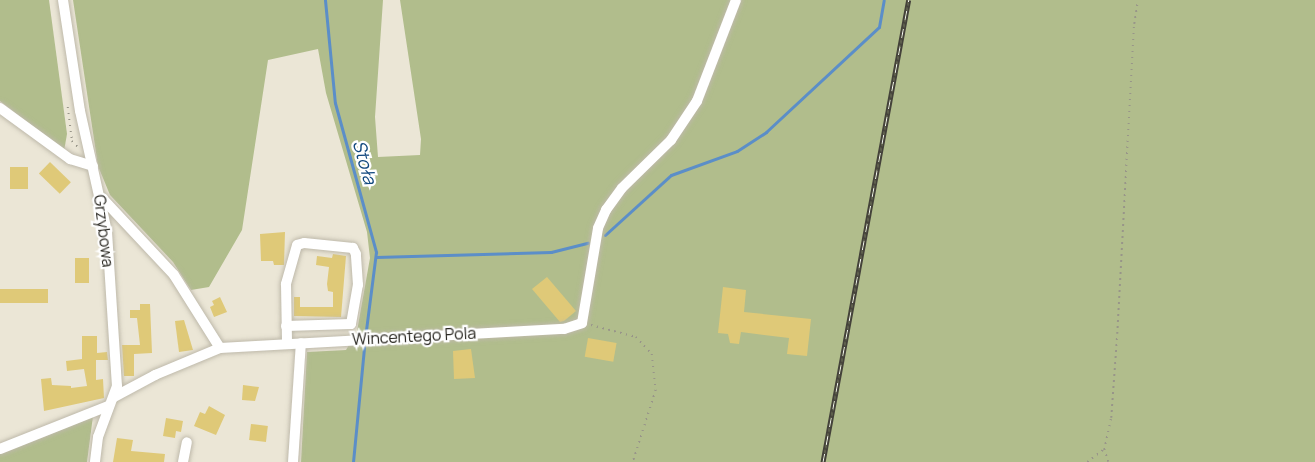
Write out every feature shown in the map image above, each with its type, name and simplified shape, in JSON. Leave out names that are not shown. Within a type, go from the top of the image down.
[{"type":"street","name":"Grzybowa","points":[[63,0],[80,111],[107,232],[111,291],[117,386],[98,436],[94,462]]},
{"type":"street","points":[[582,322],[598,228],[606,210],[622,188],[671,140],[697,101],[736,0]]},
{"type":"street","points":[[0,108],[70,159],[93,166]]},
{"type":"street","points":[[101,197],[174,275],[220,348]]},
{"type":"street","points":[[286,326],[351,324],[358,285],[356,254],[353,248],[304,243],[297,245],[286,284],[286,326],[287,344]]},
{"type":"street","name":"Wincentego Pola","points":[[0,449],[111,401],[165,370],[220,348],[564,329],[582,322]]},
{"type":"street","points":[[292,462],[301,343]]},
{"type":"street","points":[[183,462],[187,442]]},
{"type":"path","points":[[1108,462],[1104,450],[1111,418],[1134,24],[1138,0]]},
{"type":"path","points":[[582,322],[636,337],[652,354],[656,390],[652,410],[633,462]]},
{"type":"path","points":[[1087,462],[1104,450]]},
{"type":"green space","points":[[0,0],[49,0],[67,134],[64,151],[0,101]]},
{"type":"green space","points":[[73,0],[383,0],[375,117],[378,157],[420,155],[421,139],[400,0],[1315,0],[1315,462],[301,462],[307,352],[346,350],[357,331],[370,258],[367,232],[326,93],[318,49],[268,60],[242,230],[209,287],[191,290],[173,262],[110,195],[98,166]]},
{"type":"green space","points":[[93,416],[87,462],[0,462],[0,452]]},
{"type":"building","points":[[50,162],[71,182],[60,194],[39,174]]},
{"type":"building","points":[[10,167],[28,167],[28,189],[10,189]]},
{"type":"building","points":[[285,232],[284,265],[274,265],[273,261],[261,261],[260,234]]},
{"type":"building","points":[[333,254],[346,256],[341,317],[294,316],[294,297],[300,297],[300,307],[333,307],[333,292],[328,291],[327,284],[329,267],[316,265],[317,256],[332,258]]},
{"type":"building","points":[[75,258],[89,258],[89,283],[75,283]]},
{"type":"building","points":[[547,277],[576,311],[564,321],[560,322],[532,289]]},
{"type":"building","points":[[723,287],[746,290],[744,312],[811,319],[807,356],[787,354],[789,338],[741,332],[739,344],[730,343],[728,334],[718,333]]},
{"type":"building","points":[[0,289],[48,289],[48,303],[0,303]]},
{"type":"building","points":[[220,297],[227,312],[214,317],[210,307],[214,305],[212,301]]},
{"type":"building","points":[[140,304],[150,304],[152,353],[134,354],[134,376],[124,376],[122,345],[140,345],[137,318],[130,318],[130,310],[140,310]]},
{"type":"building","points":[[184,320],[193,350],[179,352],[175,321]]},
{"type":"building","points":[[82,336],[97,336],[97,353],[107,352],[108,360],[96,360],[96,380],[103,379],[104,398],[44,411],[41,379],[51,378],[52,385],[71,386],[71,388],[87,386],[84,369],[67,371],[66,361],[82,359]]},
{"type":"building","points":[[588,338],[617,343],[613,362],[585,357]]},
{"type":"building","points":[[471,349],[475,378],[454,379],[453,351]]},
{"type":"building","points":[[243,385],[259,387],[255,401],[242,400]]},
{"type":"building","points":[[209,406],[225,415],[216,435],[194,426],[200,412],[205,414]]},
{"type":"building","points":[[166,418],[183,421],[181,432],[176,431],[175,438],[163,436]]},
{"type":"building","points":[[251,424],[268,426],[266,442],[249,440]]},
{"type":"building","points":[[117,438],[133,440],[131,451],[165,454],[164,462],[113,462]]},
{"type":"waterway","name":"Stoła","points":[[325,0],[335,103],[376,252],[366,330]]},
{"type":"waterway","points":[[605,235],[671,175],[737,151],[766,132],[879,27],[884,0]]},
{"type":"waterway","points":[[376,257],[551,252],[588,243]]},
{"type":"waterway","name":"Stoła","points":[[353,462],[364,347]]},
{"type":"railway","points":[[823,462],[909,0]]}]
